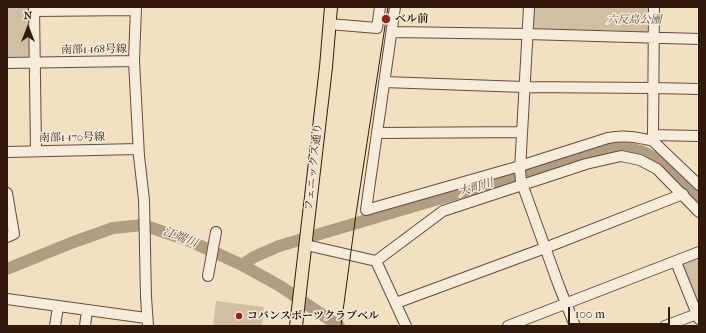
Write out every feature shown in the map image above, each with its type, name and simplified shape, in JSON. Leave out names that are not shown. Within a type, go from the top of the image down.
[{"type":"main road","name":"フェニックス通り","points":[[296,325],[326,67],[331,7]]},
{"type":"street","points":[[329,24],[377,28],[380,7]]},
{"type":"street","points":[[395,7],[366,210],[520,168],[608,138],[620,136],[653,138],[699,136]]},
{"type":"street","points":[[528,7],[520,168],[521,183],[576,326]]},
{"type":"street","points":[[654,7],[653,138],[698,184]]},
{"type":"street","points":[[7,299],[87,310],[147,322],[144,203],[138,149],[134,62],[136,9],[34,9],[36,151]]},
{"type":"street","points":[[392,32],[699,39]]},
{"type":"street","name":"南部1-168号線","points":[[7,63],[134,62]]},
{"type":"street","points":[[384,82],[524,87],[699,89]]},
{"type":"street","points":[[377,134],[522,132]]},
{"type":"street","name":"南部1-170号線","points":[[7,152],[138,149]]},
{"type":"street","points":[[306,245],[376,261],[443,211],[521,183],[586,164],[621,156],[631,157],[657,169],[699,212]]},
{"type":"street","points":[[7,193],[14,234],[7,237]]},
{"type":"street","points":[[396,303],[546,248],[683,194]]},
{"type":"street","points":[[208,276],[216,232]]},
{"type":"street","points":[[508,326],[699,252]]},
{"type":"street","points":[[376,261],[406,326]]},
{"type":"street","points":[[665,326],[698,316],[676,262]]},
{"type":"street","points":[[55,326],[58,307]]},
{"type":"street","points":[[85,326],[87,310]]},
{"type":"green space","points":[[7,7],[31,7],[30,59],[7,59]]},
{"type":"green space","name":"六反島公園","points":[[532,7],[651,7],[651,35],[530,30]]},
{"type":"green space","points":[[699,254],[699,313],[679,264]]},
{"type":"green space","name":"コパンスポーツクラブベル","points":[[216,301],[264,307],[262,326],[213,326]]},
{"type":"waterway","name":"大町川","points":[[242,265],[254,257],[279,246],[611,148],[639,150],[651,155],[671,170],[699,200]]},
{"type":"waterway","name":"江端川","points":[[7,269],[113,228],[143,225],[190,241],[242,265],[280,286],[339,326]]},
{"type":"tram line","points":[[341,326],[356,214],[388,7]]},
{"type":"place","name":"ベル前","points":[[386,19]]},
{"type":"place","name":"コパンスポーツクラブベル","points":[[239,316]]}]
